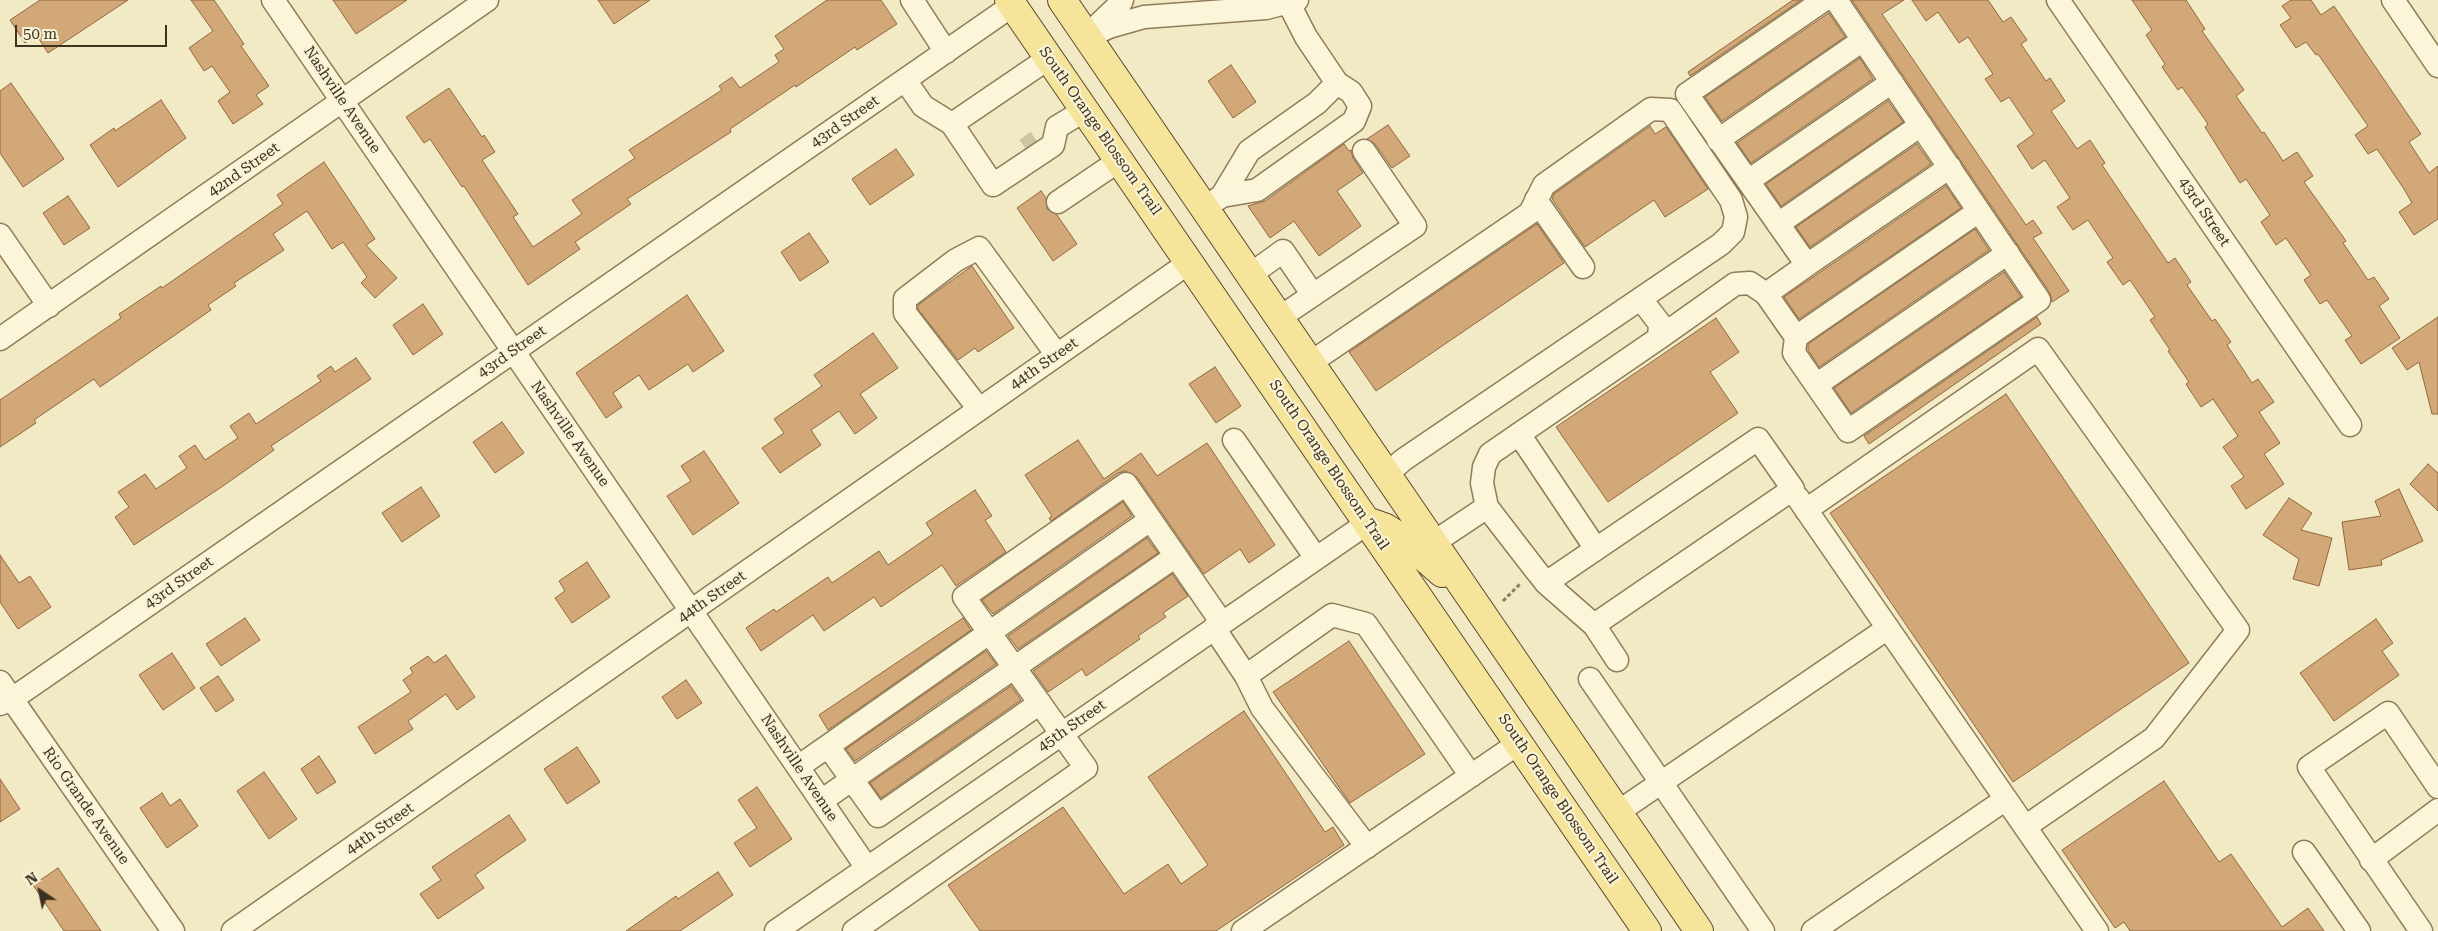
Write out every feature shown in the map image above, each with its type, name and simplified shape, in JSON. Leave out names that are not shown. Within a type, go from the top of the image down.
[{"type":"main road","points":[[1062,0],[1087,37],[1213,202],[1250,275],[1700,931]]},
{"type":"main road","name":"South Orange Blossom Trail","points":[[1011,3],[1369,522],[1647,931]]},
{"type":"main road","points":[[1310,436],[1340,465],[1362,475],[1386,475]]},
{"type":"main road","points":[[1369,522],[1386,528],[1403,539],[1473,600]]},
{"type":"street","name":"Nashville Avenue","points":[[274,0],[867,868]]},
{"type":"street","name":"42nd Street","points":[[0,339],[487,0]]},
{"type":"street","points":[[1806,265],[1687,94],[1824,0]]},
{"type":"street","points":[[1618,660],[1594,625],[1546,583],[1487,507],[1482,483],[1484,467],[1490,454],[1735,284],[1750,283],[1766,294],[1796,337],[1794,353],[1848,431],[2039,300],[1836,0]]},
{"type":"street","name":"43rd Street","points":[[2058,0],[2350,425]]},
{"type":"street","points":[[2392,0],[2438,66]]},
{"type":"street","points":[[915,1],[946,52]]},
{"type":"street","points":[[1087,37],[1109,27],[1144,17],[1266,8],[1293,1],[1306,37],[1337,83],[1351,92],[1360,106],[1354,121],[1257,190],[1213,202]]},
{"type":"street","points":[[1087,37],[1121,2]]},
{"type":"street","name":"43rd Street","points":[[4,695],[513,351],[946,52],[1011,3]]},
{"type":"street","points":[[1718,140],[1863,40]]},
{"type":"street","points":[[952,124],[1049,58]]},
{"type":"street","points":[[905,80],[923,106],[952,124],[993,185],[1057,127],[1085,110]]},
{"type":"street","points":[[1748,181],[1892,82]]},
{"type":"street","points":[[1213,202],[1249,151],[1317,102],[1337,83]]},
{"type":"street","points":[[1310,363],[1530,213],[1544,185],[1651,109],[1670,110],[1731,200],[1736,217],[1732,232],[1722,244],[1403,460],[1386,475]]},
{"type":"street","points":[[1778,224],[1921,125]]},
{"type":"street","points":[[1027,153],[1053,145],[1057,127]]},
{"type":"street","points":[[1279,318],[1415,226],[1364,151]]},
{"type":"street","points":[[1058,202],[1120,160]]},
{"type":"street","points":[[1766,294],[1950,167]]},
{"type":"street","points":[[1536,200],[1583,267]]},
{"type":"street","points":[[1796,337],[1979,211]]},
{"type":"street","points":[[0,235],[49,306]]},
{"type":"street","points":[[980,409],[904,313],[905,299],[956,260],[979,248],[1057,355]]},
{"type":"street","points":[[1250,275],[1283,251],[1313,295]]},
{"type":"street","points":[[1816,385],[2008,253]]},
{"type":"street","name":"44th Street","points":[[233,931],[1190,262]]},
{"type":"street","points":[[1642,299],[1660,324],[1659,338]]},
{"type":"street","points":[[1806,510],[2038,349],[2238,630],[2154,738],[2026,827]]},
{"type":"street","points":[[1519,434],[1596,549]]},
{"type":"street","points":[[1546,583],[1758,439],[2097,931]]},
{"type":"street","points":[[1234,440],[1316,558]]},
{"type":"street","points":[[854,931],[1086,768],[964,597],[1126,484],[1176,556],[1218,626],[1262,708],[1367,847]]},
{"type":"street","points":[[1594,625],[1793,489]]},
{"type":"street","points":[[1433,543],[1487,507]]},
{"type":"street","points":[[798,767],[1150,520]]},
{"type":"street","name":"45th Street","points":[[776,931],[1369,522]]},
{"type":"street","points":[[821,800],[1176,556]]},
{"type":"street","points":[[1246,676],[1332,615],[1366,624],[1470,776]]},
{"type":"street","points":[[1618,812],[1888,628]]},
{"type":"street","points":[[1590,679],[1763,931]]},
{"type":"street","name":"Rio Grande Avenue","points":[[4,695],[172,931]]},
{"type":"street","points":[[828,746],[878,816],[1040,703]]},
{"type":"street","points":[[2421,931],[2309,767],[2388,713],[2438,787]]},
{"type":"street","points":[[1243,931],[1519,743]]},
{"type":"street","points":[[1813,931],[2006,799]]},
{"type":"street","points":[[2372,860],[2438,810]]},
{"type":"street","points":[[2304,852],[2359,931]]},
{"type":"path","points":[[1503,601],[1524,580]]},
{"type":"building","points":[[40,0],[128,0],[48,53],[37,36],[25,43],[10,20]]},
{"type":"building","points":[[191,0],[214,0],[244,44],[241,46],[269,86],[256,95],[263,104],[233,124],[218,101],[230,92],[212,66],[204,71],[189,48],[213,31]]},
{"type":"building","points":[[333,0],[407,0],[356,34]]},
{"type":"building","points":[[598,0],[650,0],[614,24]]},
{"type":"building","points":[[827,0],[881,0],[897,24],[857,50],[855,47],[796,87],[795,85],[730,129],[731,132],[627,199],[631,204],[575,242],[580,249],[528,285],[464,186],[462,187],[430,139],[424,143],[406,117],[449,88],[482,137],[484,135],[495,152],[482,160],[518,214],[513,217],[533,247],[582,214],[572,200],[635,158],[629,150],[722,90],[719,86],[732,77],[740,88],[779,62],[775,55],[784,49],[775,36]]},
{"type":"building","points":[[1793,0],[1801,0],[1690,76],[1688,72]]},
{"type":"building","points":[[1852,0],[1904,0],[1882,14],[2026,225],[2033,220],[2042,233],[2033,238],[2069,291],[2052,302],[2050,293]]},
{"type":"building","points":[[1912,0],[1988,0],[2003,22],[2011,17],[2027,40],[2021,44],[2046,81],[2050,78],[2065,101],[2051,111],[2077,149],[2090,140],[2105,163],[2102,165],[2168,263],[2175,258],[2191,282],[2187,285],[2212,321],[2215,319],[2231,342],[2227,345],[2252,383],[2258,379],[2274,402],[2259,412],[2280,443],[2264,454],[2284,484],[2246,509],[2231,486],[2244,477],[2223,447],[2238,436],[2213,399],[2201,407],[2186,384],[2189,382],[2150,320],[2155,317],[2130,280],[2123,285],[2107,262],[2113,258],[2088,220],[2073,230],[2057,207],[2070,198],[2045,160],[2032,169],[2017,146],[2034,134],[2009,97],[2001,102],[1985,79],[1993,74],[1968,37],[1959,43],[1938,12],[1926,21]]},
{"type":"building","points":[[2132,0],[2186,0],[2205,29],[2202,31],[2244,90],[2236,96],[2262,133],[2264,132],[2283,161],[2297,152],[2313,176],[2304,182],[2346,241],[2343,243],[2368,280],[2374,277],[2389,299],[2379,306],[2400,338],[2361,364],[2345,340],[2352,336],[2327,300],[2320,304],[2304,280],[2311,275],[2286,238],[2276,245],[2261,222],[2270,215],[2246,179],[2240,183],[2205,127],[2208,124],[2182,87],[2178,90],[2162,67],[2165,64],[2146,35],[2152,30]]},
{"type":"building","points":[[2291,0],[2311,0],[2321,15],[2334,6],[2421,134],[2409,142],[2429,173],[2438,166],[2438,219],[2414,235],[2399,212],[2412,203],[2404,189],[2377,149],[2368,154],[2355,135],[2368,126],[2318,54],[2316,55],[2306,42],[2296,48],[2280,25],[2291,18],[2282,6]]},
{"type":"building","points":[[1829,13],[1845,37],[1722,121],[1705,97]]},
{"type":"building","points":[[1860,58],[1873,79],[1751,163],[1737,143]]},
{"type":"building","points":[[1231,65],[1256,102],[1233,118],[1208,81]]},
{"type":"building","points":[[11,83],[64,159],[23,187],[0,153],[0,91]]},
{"type":"building","points":[[161,100],[186,138],[118,187],[90,145],[114,128],[115,131]]},
{"type":"building","points":[[1888,101],[1903,122],[1781,206],[1766,184]]},
{"type":"building","points":[[1388,125],[1410,156],[1392,168],[1375,144],[1367,139]]},
{"type":"building","points":[[1650,126],[1655,134],[1666,127],[1708,189],[1665,217],[1654,200],[1585,247],[1552,199],[1554,194]]},
{"type":"building","points":[[1344,144],[1349,151],[1351,150],[1353,158],[1363,173],[1337,191],[1361,226],[1319,256],[1294,221],[1270,238],[1248,206],[1265,201]]},
{"type":"building","points":[[1917,144],[1931,164],[1810,247],[1796,227]]},
{"type":"building","points":[[896,149],[914,175],[870,205],[852,179]]},
{"type":"building","points":[[324,162],[375,239],[366,245],[397,278],[375,298],[361,283],[367,277],[343,242],[332,249],[307,211],[273,234],[284,250],[234,283],[236,286],[208,305],[211,310],[100,387],[94,379],[34,420],[36,423],[0,447],[0,400],[121,318],[119,314],[161,286],[162,288],[283,204],[277,195]]},
{"type":"building","points":[[1946,186],[1961,208],[1799,319],[1784,297]]},
{"type":"building","points":[[1041,191],[1046,198],[1047,209],[1057,215],[1077,244],[1053,261],[1017,208]]},
{"type":"building","points":[[68,196],[90,228],[64,245],[43,213]]},
{"type":"building","points":[[1537,224],[1564,263],[1376,391],[1349,352]]},
{"type":"building","points":[[1975,229],[1989,250],[1819,367],[1808,350],[1808,344]]},
{"type":"building","points":[[809,233],[829,262],[800,281],[781,252]]},
{"type":"building","points":[[972,266],[1014,328],[978,352],[975,348],[958,360],[918,309],[918,305]]},
{"type":"building","points":[[2004,272],[2021,297],[1851,413],[1834,388]]},
{"type":"building","points":[[687,295],[724,351],[693,372],[688,364],[649,390],[639,375],[613,393],[622,407],[606,418],[576,373]]},
{"type":"building","points":[[423,304],[443,334],[413,355],[393,325]]},
{"type":"building","points":[[2037,317],[2041,324],[1869,444],[1864,436]]},
{"type":"building","points":[[2438,317],[2438,414],[2432,414],[2419,362],[2407,370],[2392,348]]},
{"type":"building","points":[[1716,318],[1739,352],[1710,372],[1738,413],[1608,502],[1556,427]]},
{"type":"building","points":[[873,333],[898,368],[860,394],[877,418],[855,434],[839,411],[811,430],[821,445],[780,473],[762,448],[784,433],[774,419],[822,386],[814,375]]},
{"type":"building","points":[[356,358],[371,379],[271,446],[274,450],[223,486],[134,545],[115,517],[129,507],[118,492],[145,474],[156,489],[187,468],[179,456],[195,445],[205,460],[238,438],[230,426],[249,413],[256,424],[321,381],[317,376],[331,366],[335,372]]},
{"type":"building","points":[[1215,367],[1241,406],[1216,423],[1189,384]]},
{"type":"building","points":[[2006,394],[2189,663],[2013,782],[1830,513]]},
{"type":"building","points":[[502,422],[524,453],[495,473],[473,442]]},
{"type":"building","points":[[1078,440],[1104,479],[1141,453],[1157,476],[1207,443],[1275,545],[1249,563],[1240,549],[1204,574],[1137,477],[1125,471],[1118,473],[1051,521],[1049,518],[1052,516],[1025,475]]},
{"type":"building","points":[[704,451],[739,503],[693,535],[667,496],[691,481],[681,466]]},
{"type":"building","points":[[2428,464],[2438,473],[2438,511],[2410,484]]},
{"type":"building","points":[[421,487],[440,516],[402,542],[382,513]]},
{"type":"building","points":[[2399,489],[2423,541],[2381,560],[2382,565],[2349,570],[2342,522],[2381,516],[2375,501]]},
{"type":"building","points":[[975,490],[992,516],[985,520],[1006,552],[956,586],[942,565],[881,607],[874,597],[824,631],[813,615],[761,651],[746,628],[774,609],[776,612],[828,577],[832,583],[879,551],[888,565],[933,534],[926,523]]},
{"type":"building","points":[[2289,498],[2312,513],[2301,530],[2332,538],[2319,586],[2293,579],[2299,559],[2263,535]]},
{"type":"building","points":[[1123,502],[1132,516],[993,614],[982,600]]},
{"type":"building","points":[[1147,538],[1158,553],[1018,649],[1008,636]]},
{"type":"building","points":[[0,555],[19,583],[30,576],[51,607],[18,629],[0,602]]},
{"type":"building","points":[[587,562],[610,597],[572,623],[555,598],[565,591],[559,581]]},
{"type":"building","points":[[1172,574],[1188,596],[1163,613],[1166,617],[1138,636],[1140,639],[1086,676],[1082,669],[1048,692],[1033,671]]},
{"type":"building","points":[[245,618],[260,640],[221,666],[206,644]]},
{"type":"building","points":[[963,618],[971,630],[828,730],[819,715]]},
{"type":"building","points":[[2376,619],[2393,643],[2382,651],[2399,675],[2334,721],[2300,673]]},
{"type":"building","points":[[1349,641],[1425,754],[1350,803],[1273,692]]},
{"type":"building","points":[[986,651],[996,664],[855,761],[846,749]]},
{"type":"building","points":[[172,653],[195,688],[163,710],[139,675]]},
{"type":"building","points":[[446,655],[475,697],[457,710],[446,694],[408,721],[413,729],[375,754],[358,727],[411,692],[403,680],[413,673],[410,668],[428,656],[434,663]]},
{"type":"building","points":[[218,676],[234,700],[216,712],[200,688]]},
{"type":"building","points":[[686,680],[702,703],[677,719],[662,697]]},
{"type":"building","points":[[1011,686],[1021,700],[881,798],[870,783]]},
{"type":"building","points":[[1244,711],[1325,832],[1333,827],[1344,845],[1216,931],[980,931],[948,885],[1063,807],[1124,894],[1168,864],[1181,884],[1208,865],[1148,777]]},
{"type":"building","points":[[577,747],[600,782],[567,804],[544,769]]},
{"type":"building","points":[[319,756],[336,782],[317,794],[301,769]]},
{"type":"building","points":[[264,772],[297,819],[269,839],[237,791]]},
{"type":"building","points":[[0,779],[20,809],[0,822]]},
{"type":"building","points":[[2164,781],[2219,862],[2231,854],[2282,927],[2308,908],[2324,931],[2130,931],[2124,922],[2115,928],[2062,850]]},
{"type":"building","points":[[757,787],[792,839],[750,867],[734,843],[757,828],[738,800]]},
{"type":"building","points":[[162,793],[170,806],[180,799],[198,826],[167,848],[140,808]]},
{"type":"building","points":[[509,815],[526,840],[475,875],[484,888],[438,919],[420,894],[441,880],[432,867]]},
{"type":"building","points":[[58,868],[101,931],[64,931],[33,885]]},
{"type":"building","points":[[718,872],[733,895],[680,931],[626,931],[676,896],[678,899]]},
{"type":"tunnel","points":[[1026,149],[1037,141]]}]
